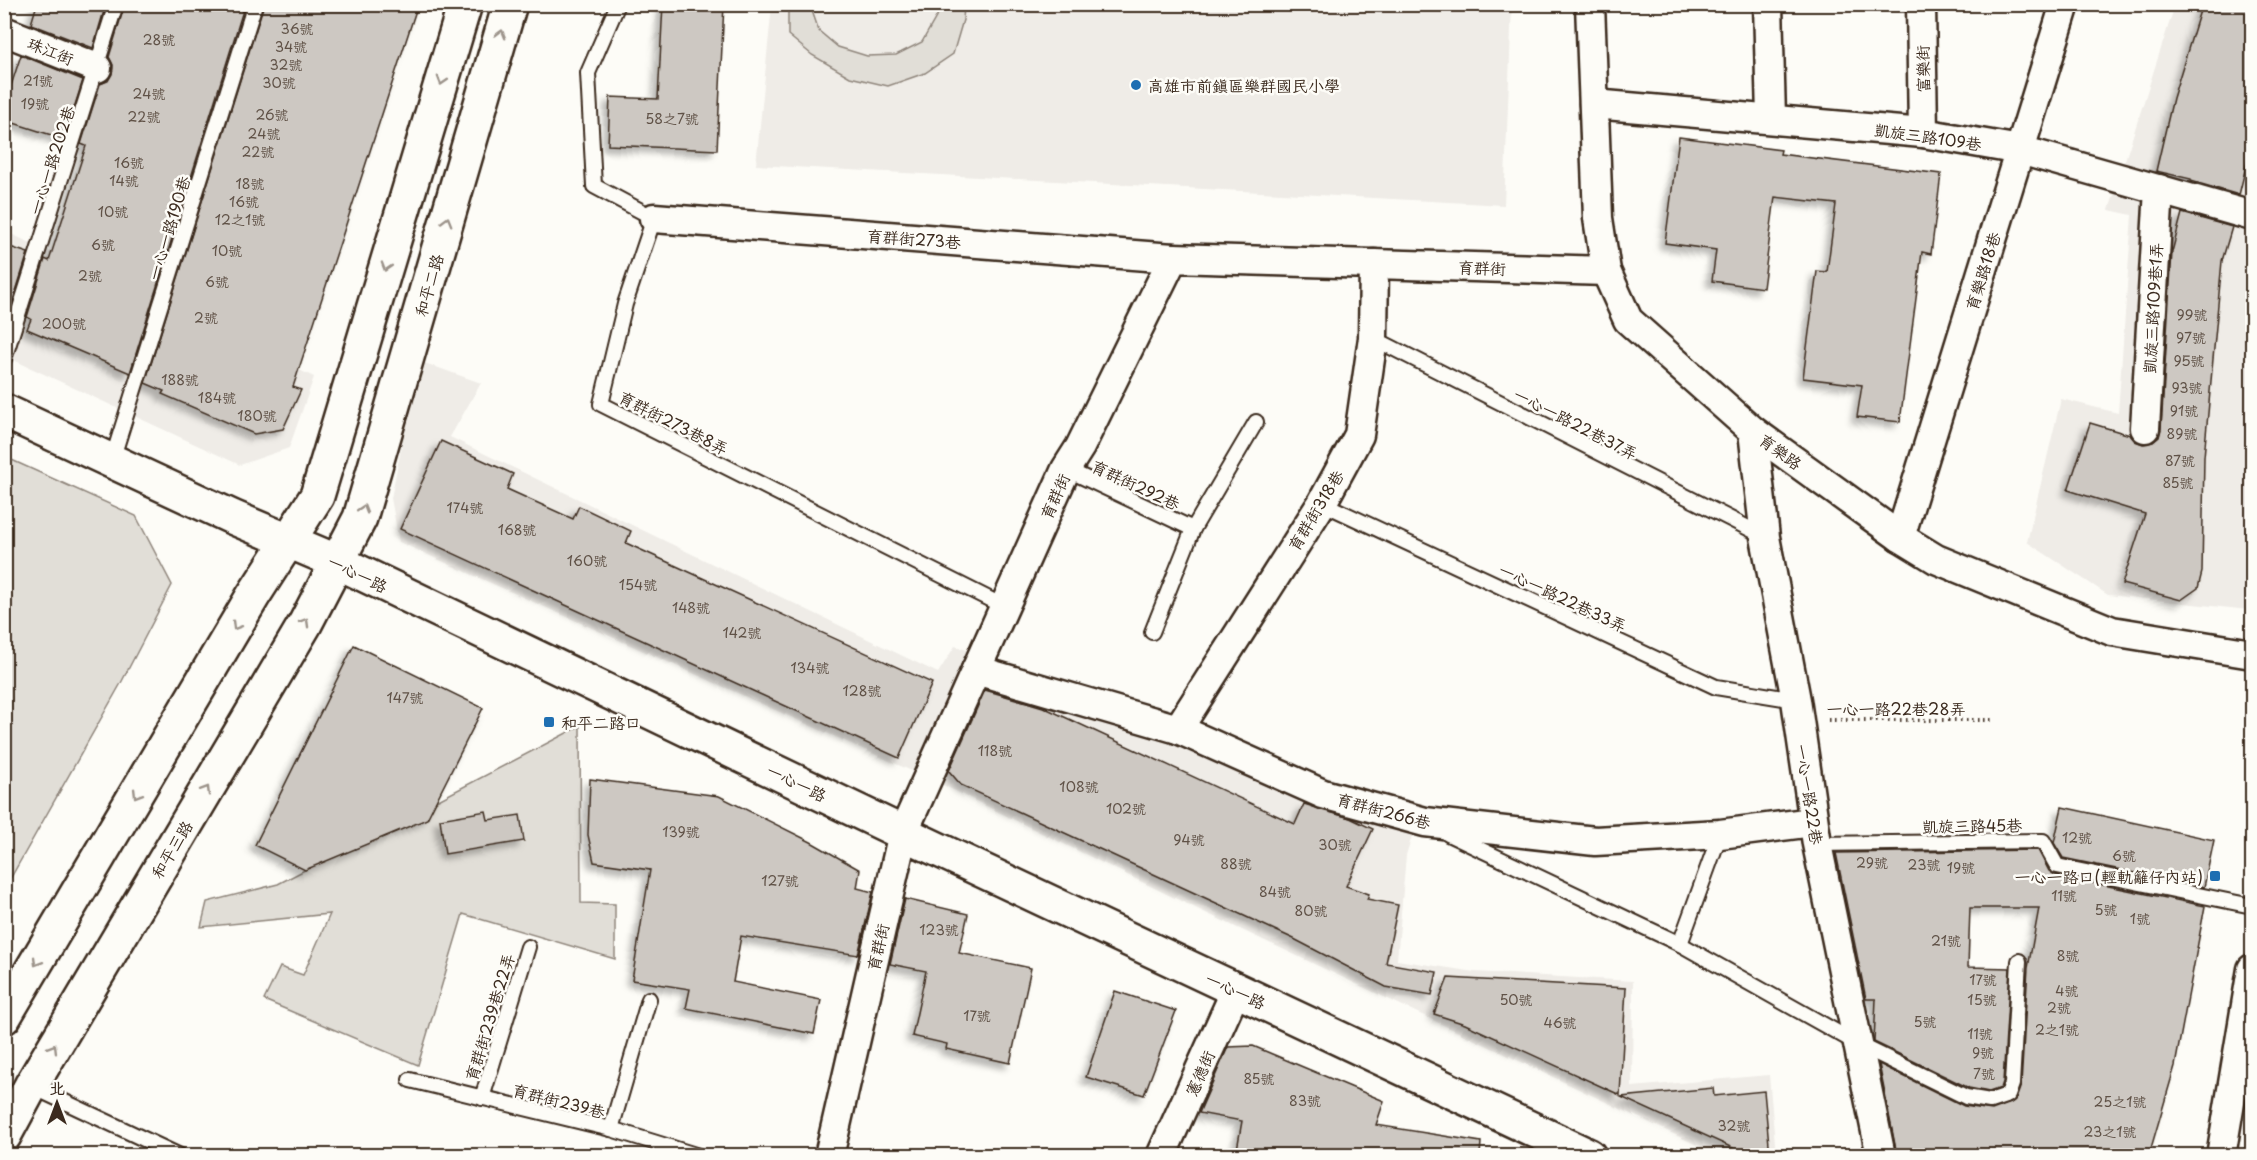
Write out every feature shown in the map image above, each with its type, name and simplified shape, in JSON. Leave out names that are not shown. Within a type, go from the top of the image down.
[{"type":"street","points":[[4,1017],[247,607],[317,496],[465,4]]},
{"type":"street","name":"和平二路","points":[[338,562],[360,518],[510,4]]},
{"type":"street","name":"育樂路","points":[[1590,4],[1598,219],[1606,271],[1628,320],[1753,431],[1900,537],[1936,559],[2112,631],[2253,654]]},
{"type":"street","points":[[1768,4],[1771,118]]},
{"type":"street","name":"富樂街","points":[[1921,4],[1923,133]]},
{"type":"street","name":"育樂路18巷","points":[[1900,537],[2065,4]]},
{"type":"street","name":"珠江街","points":[[4,31],[97,68]]},
{"type":"street","name":"凱旋三路109巷","points":[[1594,104],[1923,133],[2020,150],[2253,216]]},
{"type":"street","name":"凱旋三路109巷1弄","points":[[2145,428],[2159,189]]},
{"type":"street","name":"育群街273巷","points":[[654,219],[1173,258]]},
{"type":"street","name":"育群街","points":[[830,1155],[903,833],[1066,469],[1080,447],[1173,258],[1606,271]]},
{"type":"street","name":"育群街318巷","points":[[1178,729],[1322,503],[1359,435],[1373,338],[1374,264]]},
{"type":"street","name":"一心一路","points":[[4,411],[338,562],[903,833],[1589,1155]]},
{"type":"street","name":"一心一路22巷","points":[[1753,431],[1766,537],[1797,710],[1815,833],[1881,1155]]},
{"type":"street","name":"和平三路","points":[[4,1136],[31,1086],[305,624],[338,562]]},
{"type":"street","name":"育群街266巷","points":[[976,670],[1178,729],[1323,794],[1425,822],[1595,841],[1720,834],[1815,833]]},
{"type":"street","points":[[2222,1155],[2253,969]]},
{"type":"street","name":"憲德街","points":[[1161,1155],[1236,990]]},
{"type":"lane","name":"一心一路202巷","points":[[4,359],[116,4]]},
{"type":"lane","name":"一心一路190巷","points":[[112,461],[255,4]]},
{"type":"lane","points":[[618,4],[588,73],[594,186],[654,219]]},
{"type":"lane","name":"育群街273巷8弄","points":[[654,219],[625,304],[601,404],[1005,607]]},
{"type":"lane","name":"一心一路22巷37弄","points":[[1373,338],[1766,537]]},
{"type":"lane","points":[[1152,632],[1193,529],[1256,423]]},
{"type":"lane","name":"育群街292巷","points":[[1066,469],[1193,529]]},
{"type":"lane","name":"一心一路22巷33弄","points":[[1322,503],[1716,687],[1797,710]]},
{"type":"lane","points":[[1425,822],[1680,944],[1858,1044],[1966,1097],[1990,1101],[2008,1095],[2012,1084],[2019,961]]},
{"type":"lane","name":"凱旋三路45巷","points":[[1815,833],[2043,841],[2056,866],[2253,906]]},
{"type":"lane","points":[[1680,944],[1720,834]]},
{"type":"lane","name":"育群街239巷22弄","points":[[482,1098],[528,946]]},
{"type":"lane","points":[[611,1130],[649,999]]},
{"type":"lane","name":"育群街239巷","points":[[410,1080],[611,1130],[699,1155]]},
{"type":"lane","points":[[31,1086],[180,1155]]},
{"type":"path","name":"一心一路22巷28弄","points":[[1797,710],[1993,720]]},
{"type":"shaded area","name":"高雄市前鎮區樂群國民小學","points":[[772,5],[1512,5],[1504,205],[756,165]]},
{"type":"shaded area","points":[[788,5],[810,5],[819,31],[838,47],[867,56],[896,55],[922,42],[939,12],[939,5],[964,5],[963,20],[953,54],[925,73],[888,86],[850,77],[812,55],[788,35]]},
{"type":"shaded area","points":[[2175,5],[2252,5],[2249,610],[2108,595],[2027,542],[2061,399],[2118,413],[2132,215],[2109,210]]},
{"type":"shaded area","points":[[5,231],[314,377],[289,448],[240,465],[5,356]]},
{"type":"shaded area","points":[[419,361],[481,383],[450,437],[938,673],[955,646],[1255,750],[1420,811],[1406,855],[1397,960],[1475,972],[1633,981],[1632,1087],[1769,1075],[1776,1155],[1718,1155],[1183,902],[941,784],[399,542],[391,498]]},
{"type":"shaded area","points":[[5,457],[136,516],[172,585],[120,685],[5,888]]},
{"type":"shaded area","points":[[580,726],[581,903],[615,904],[615,959],[463,914],[418,1065],[264,1000],[280,967],[303,975],[330,914],[201,927],[207,902],[278,884]]},
{"type":"building","points":[[37,4],[106,4],[93,48],[31,24]]},
{"type":"building","points":[[125,4],[245,4],[130,373],[27,329],[31,319],[27,317],[45,259],[49,261],[86,146],[81,144],[100,84],[108,81],[112,74],[113,65],[109,57]]},
{"type":"building","points":[[264,4],[418,4],[293,387],[301,390],[283,429],[254,434],[162,394],[164,391],[145,383]]},
{"type":"building","points":[[663,4],[724,4],[717,150],[608,145],[610,97],[658,99]]},
{"type":"building","points":[[2202,4],[2253,4],[2253,138],[2239,195],[2191,181],[2191,179],[2156,171],[2173,98]]},
{"type":"building","points":[[21,55],[83,80],[64,139],[4,120],[4,107]]},
{"type":"building","points":[[1679,137],[1781,150],[1780,154],[1941,174],[1931,254],[1922,252],[1900,422],[1857,417],[1862,385],[1803,378],[1817,271],[1827,272],[1836,204],[1775,197],[1763,288],[1712,281],[1716,250],[1665,243]]},
{"type":"building","points":[[2182,213],[2232,227],[2222,261],[2204,457],[2202,572],[2198,588],[2181,600],[2122,584],[2145,514],[2068,490],[2090,423],[2130,435],[2135,441],[2143,444],[2153,442],[2159,437],[2172,252]]},
{"type":"building","points":[[4,245],[28,253],[10,310],[4,308]]},
{"type":"building","points":[[441,441],[513,474],[507,489],[573,519],[579,506],[631,531],[626,543],[932,683],[899,758],[400,529]]},
{"type":"building","points":[[354,645],[483,708],[427,819],[305,870],[255,845]]},
{"type":"building","points":[[985,690],[1043,707],[1295,824],[1304,804],[1350,818],[1373,829],[1346,886],[1369,894],[1367,899],[1398,905],[1386,963],[1437,972],[1432,995],[1386,987],[1294,939],[961,785],[949,771]]},
{"type":"building","points":[[590,779],[719,796],[811,842],[860,870],[857,888],[873,892],[858,955],[741,936],[733,982],[821,1000],[814,1034],[686,1008],[690,989],[632,980],[650,870],[594,862],[588,835]]},
{"type":"building","points":[[2062,807],[2214,840],[2204,887],[2063,858],[2054,843]]},
{"type":"building","points":[[486,811],[488,820],[520,815],[524,841],[445,854],[440,819]]},
{"type":"building","points":[[2038,850],[2049,871],[2055,875],[2205,906],[2175,1066],[2149,1155],[1897,1155],[1879,1064],[1964,1106],[1992,1110],[2016,1099],[2021,1085],[2028,968],[2039,908],[1970,908],[1968,967],[2010,968],[2001,1088],[1989,1092],[1969,1088],[1874,1042],[1876,999],[1866,999],[1836,853]]},
{"type":"building","points":[[905,899],[968,914],[959,953],[1031,968],[1010,1063],[946,1049],[947,1044],[912,1036],[926,971],[890,964]]},
{"type":"building","points":[[1448,978],[1626,988],[1620,1095],[1465,1024],[1434,1014]]},
{"type":"building","points":[[1115,991],[1176,1011],[1144,1095],[1086,1077]]},
{"type":"building","points":[[1253,1046],[1384,1101],[1376,1125],[1481,1142],[1480,1155],[1236,1155],[1242,1121],[1199,1113],[1228,1047]]},
{"type":"building","points":[[1713,1088],[1714,1096],[1764,1091],[1770,1155],[1748,1155],[1621,1097]]},
{"type":"place","name":"高雄市前鎮區樂群國民小學","points":[[1136,85]]},
{"type":"place","name":"和平二路口","points":[[549,722]]},
{"type":"place","name":"一心一路口(輕軌籬仔內站)","points":[[2215,876]]}]
